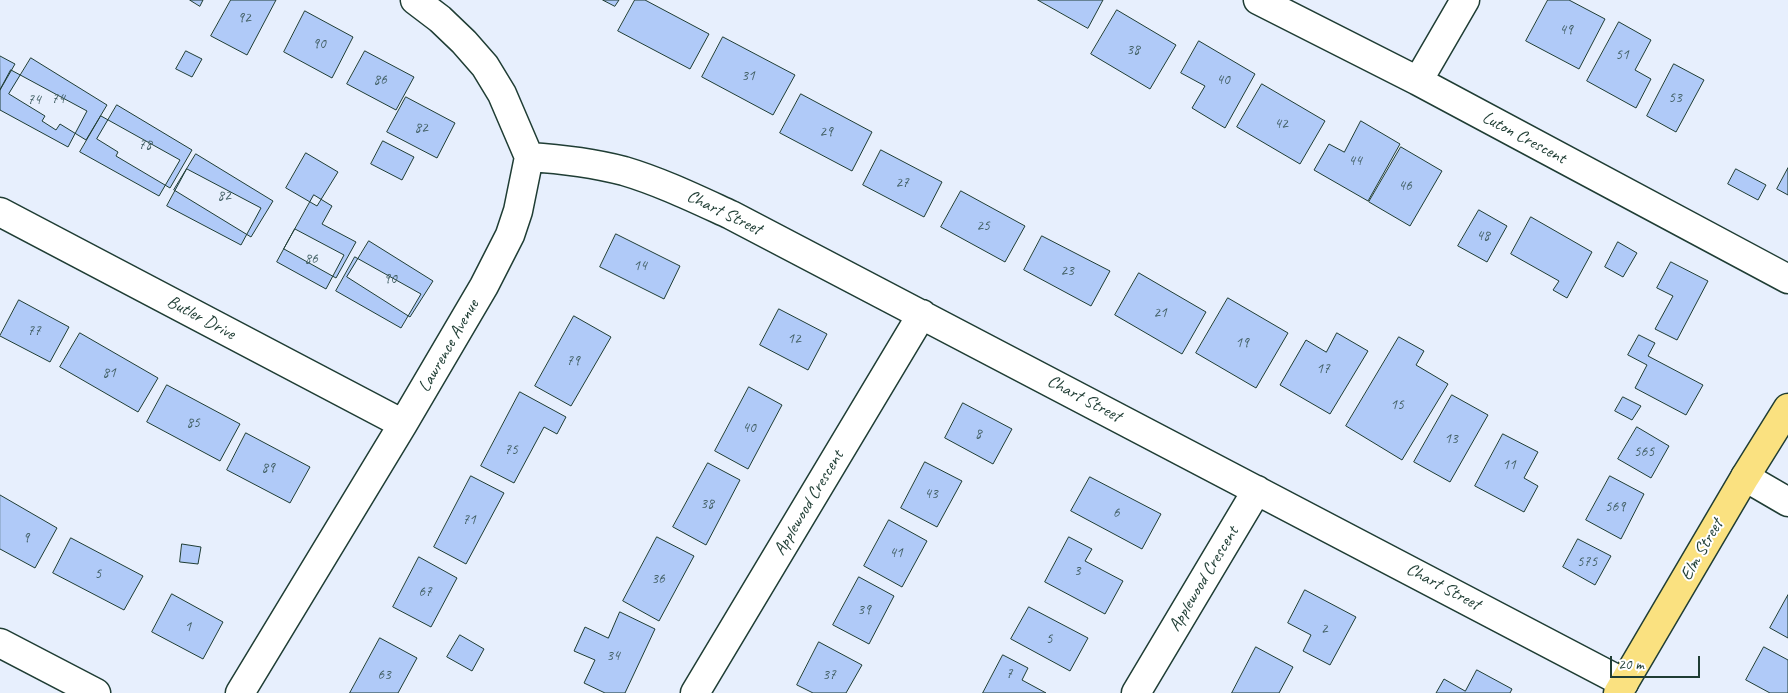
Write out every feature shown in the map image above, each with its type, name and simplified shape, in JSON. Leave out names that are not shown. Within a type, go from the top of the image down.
[{"type":"main road","name":"Elm Street","points":[[1621,688],[1745,476],[1788,408]]},
{"type":"street","points":[[415,0],[464,42],[485,66],[502,94],[529,156]]},
{"type":"street","name":"Luton Crescent","points":[[1258,0],[1418,81],[1788,279]]},
{"type":"street","points":[[1418,81],[1465,0]]},
{"type":"street","name":"Chart Street","points":[[529,156],[564,159],[623,171],[678,191],[783,241],[1257,490],[1621,688]]},
{"type":"street","name":"Lawrence Avenue","points":[[240,693],[484,286],[510,235],[518,210],[529,156]]},
{"type":"street","name":"Butler Drive","points":[[0,212],[403,424]]},
{"type":"street","name":"Applewood Crescent","points":[[695,693],[922,314]]},
{"type":"street","points":[[1745,476],[1788,502]]},
{"type":"street","name":"Applewood Crescent","points":[[1136,693],[1257,490]]},
{"type":"street","points":[[0,643],[96,693]]},
{"type":"building","points":[[190,0],[203,0],[200,6]]},
{"type":"building","points":[[231,0],[276,0],[247,55],[211,36]]},
{"type":"building","points":[[603,0],[619,0],[615,6]]},
{"type":"building","points":[[635,0],[645,0],[709,34],[690,69],[618,31]]},
{"type":"building","points":[[1038,0],[1103,0],[1088,28]]},
{"type":"building","points":[[1548,0],[1569,0],[1605,19],[1579,69],[1526,41]]},
{"type":"building","points":[[1117,10],[1176,45],[1150,89],[1091,54]]},
{"type":"building","points":[[305,11],[353,37],[332,78],[284,52]]},
{"type":"building","points":[[1619,22],[1651,40],[1635,70],[1651,79],[1636,108],[1587,81]]},
{"type":"building","points":[[723,37],[795,75],[773,115],[702,77]]},
{"type":"building","points":[[1199,41],[1255,74],[1225,128],[1192,108],[1205,86],[1181,73]]},
{"type":"building","points":[[186,51],[202,59],[192,77],[176,69]]},
{"type":"building","points":[[365,51],[414,77],[396,110],[347,84]]},
{"type":"building","points":[[0,56],[15,64],[0,90]]},
{"type":"building","points":[[31,58],[107,105],[86,140],[60,124],[56,130],[42,121],[45,116],[9,94]]},
{"type":"building","points":[[1674,64],[1704,80],[1676,132],[1647,116]]},
{"type":"building","points":[[11,70],[87,111],[68,147],[0,110],[0,90]]},
{"type":"building","points":[[1262,84],[1325,121],[1300,164],[1237,127]]},
{"type":"building","points":[[801,94],[872,132],[852,171],[780,133]]},
{"type":"building","points":[[406,97],[455,123],[437,158],[387,132]]},
{"type":"building","points":[[117,105],[192,150],[170,188],[116,156],[118,152],[97,139]]},
{"type":"building","points":[[101,116],[180,160],[159,196],[80,152]]},
{"type":"building","points":[[1361,121],[1400,144],[1368,201],[1314,170],[1329,144],[1344,152]]},
{"type":"building","points":[[383,141],[414,157],[402,180],[371,164]]},
{"type":"building","points":[[1401,147],[1442,171],[1410,226],[1369,202]]},
{"type":"building","points":[[881,150],[942,182],[924,217],[863,185]]},
{"type":"building","points":[[306,153],[338,172],[317,206],[286,188]]},
{"type":"building","points":[[196,154],[273,201],[251,237],[174,190]]},
{"type":"building","points":[[1788,168],[1788,195],[1777,189]]},
{"type":"building","points":[[187,169],[261,208],[241,245],[167,206]]},
{"type":"building","points":[[1736,169],[1766,185],[1758,200],[1728,184]]},
{"type":"building","points":[[961,191],[1025,226],[1005,262],[941,227]]},
{"type":"building","points":[[314,195],[332,206],[322,224],[356,242],[336,278],[284,249]]},
{"type":"building","points":[[1479,210],[1507,226],[1487,262],[1458,246]]},
{"type":"building","points":[[1531,217],[1592,252],[1567,298],[1553,290],[1559,281],[1511,254]]},
{"type":"building","points":[[295,229],[344,255],[326,289],[277,262]]},
{"type":"building","points":[[616,234],[680,266],[664,299],[600,267]]},
{"type":"building","points":[[1042,236],[1110,271],[1091,306],[1024,270]]},
{"type":"building","points":[[369,241],[433,281],[410,317],[347,277]]},
{"type":"building","points":[[1618,242],[1637,253],[1623,277],[1605,267]]},
{"type":"building","points":[[355,257],[421,294],[401,328],[336,291]]},
{"type":"building","points":[[1671,262],[1708,281],[1677,340],[1655,329],[1673,296],[1657,288]]},
{"type":"building","points":[[1139,273],[1206,312],[1182,354],[1115,315]]},
{"type":"building","points":[[1228,298],[1288,333],[1256,388],[1196,353]]},
{"type":"building","points":[[19,300],[69,327],[50,362],[0,336]]},
{"type":"building","points":[[779,309],[827,334],[808,370],[760,345]]},
{"type":"building","points":[[574,316],[611,337],[571,406],[535,386]]},
{"type":"building","points":[[80,333],[158,378],[138,412],[60,367]]},
{"type":"building","points":[[1337,333],[1368,351],[1330,414],[1280,385],[1306,340],[1326,352]]},
{"type":"building","points":[[1639,335],[1655,343],[1648,356],[1703,385],[1686,415],[1635,388],[1647,365],[1628,355]]},
{"type":"building","points":[[1399,337],[1424,351],[1416,365],[1448,384],[1402,460],[1346,426]]},
{"type":"building","points":[[167,385],[240,424],[220,461],[147,422]]},
{"type":"building","points":[[749,387],[782,405],[748,469],[715,451]]},
{"type":"building","points":[[520,392],[566,417],[557,434],[544,427],[514,483],[481,466]]},
{"type":"building","points":[[1452,395],[1488,415],[1450,482],[1414,462]]},
{"type":"building","points":[[1623,397],[1641,406],[1632,420],[1615,411]]},
{"type":"building","points":[[963,403],[1012,429],[993,464],[945,438]]},
{"type":"building","points":[[1637,427],[1669,446],[1651,478],[1618,459]]},
{"type":"building","points":[[246,433],[310,467],[290,503],[227,470]]},
{"type":"building","points":[[1503,434],[1538,452],[1524,478],[1538,486],[1524,512],[1475,486]]},
{"type":"building","points":[[925,462],[962,481],[937,527],[901,508]]},
{"type":"building","points":[[708,463],[740,480],[706,545],[673,527]]},
{"type":"building","points":[[471,476],[504,493],[466,564],[434,547]]},
{"type":"building","points":[[1610,476],[1644,494],[1621,539],[1586,520]]},
{"type":"building","points":[[1090,477],[1161,514],[1142,549],[1071,511]]},
{"type":"building","points":[[0,495],[57,528],[35,568],[0,549]]},
{"type":"building","points":[[889,520],[927,541],[902,587],[864,566]]},
{"type":"building","points":[[657,537],[694,556],[659,621],[623,601]]},
{"type":"building","points":[[1069,537],[1092,549],[1085,561],[1123,581],[1105,614],[1045,582]]},
{"type":"building","points":[[71,538],[143,576],[124,610],[53,573]]},
{"type":"building","points":[[1578,539],[1611,556],[1595,585],[1563,567]]},
{"type":"building","points":[[182,544],[201,547],[198,564],[180,562]]},
{"type":"building","points":[[419,557],[457,578],[431,627],[393,607]]},
{"type":"building","points":[[859,577],[894,596],[869,644],[833,625]]},
{"type":"building","points":[[1305,590],[1356,617],[1330,665],[1303,651],[1311,635],[1288,623]]},
{"type":"building","points":[[172,594],[223,622],[203,659],[152,632]]},
{"type":"building","points":[[1788,595],[1788,638],[1770,628]]},
{"type":"building","points":[[1029,607],[1088,638],[1070,671],[1011,639]]},
{"type":"building","points":[[620,612],[655,629],[625,693],[605,693],[584,683],[595,660],[574,651],[585,627],[608,638]]},
{"type":"building","points":[[460,635],[484,649],[472,671],[447,657]]},
{"type":"building","points":[[380,638],[417,658],[398,693],[350,693]]},
{"type":"building","points":[[819,642],[862,665],[846,693],[813,693],[797,685]]},
{"type":"building","points":[[1256,647],[1293,667],[1279,693],[1232,693]]},
{"type":"building","points":[[1764,647],[1788,660],[1788,693],[1770,693],[1746,680]]},
{"type":"building","points":[[1003,655],[1028,668],[1022,680],[1046,693],[983,693]]},
{"type":"building","points":[[1477,670],[1512,689],[1510,693],[1436,693],[1444,679],[1465,691]]}]
